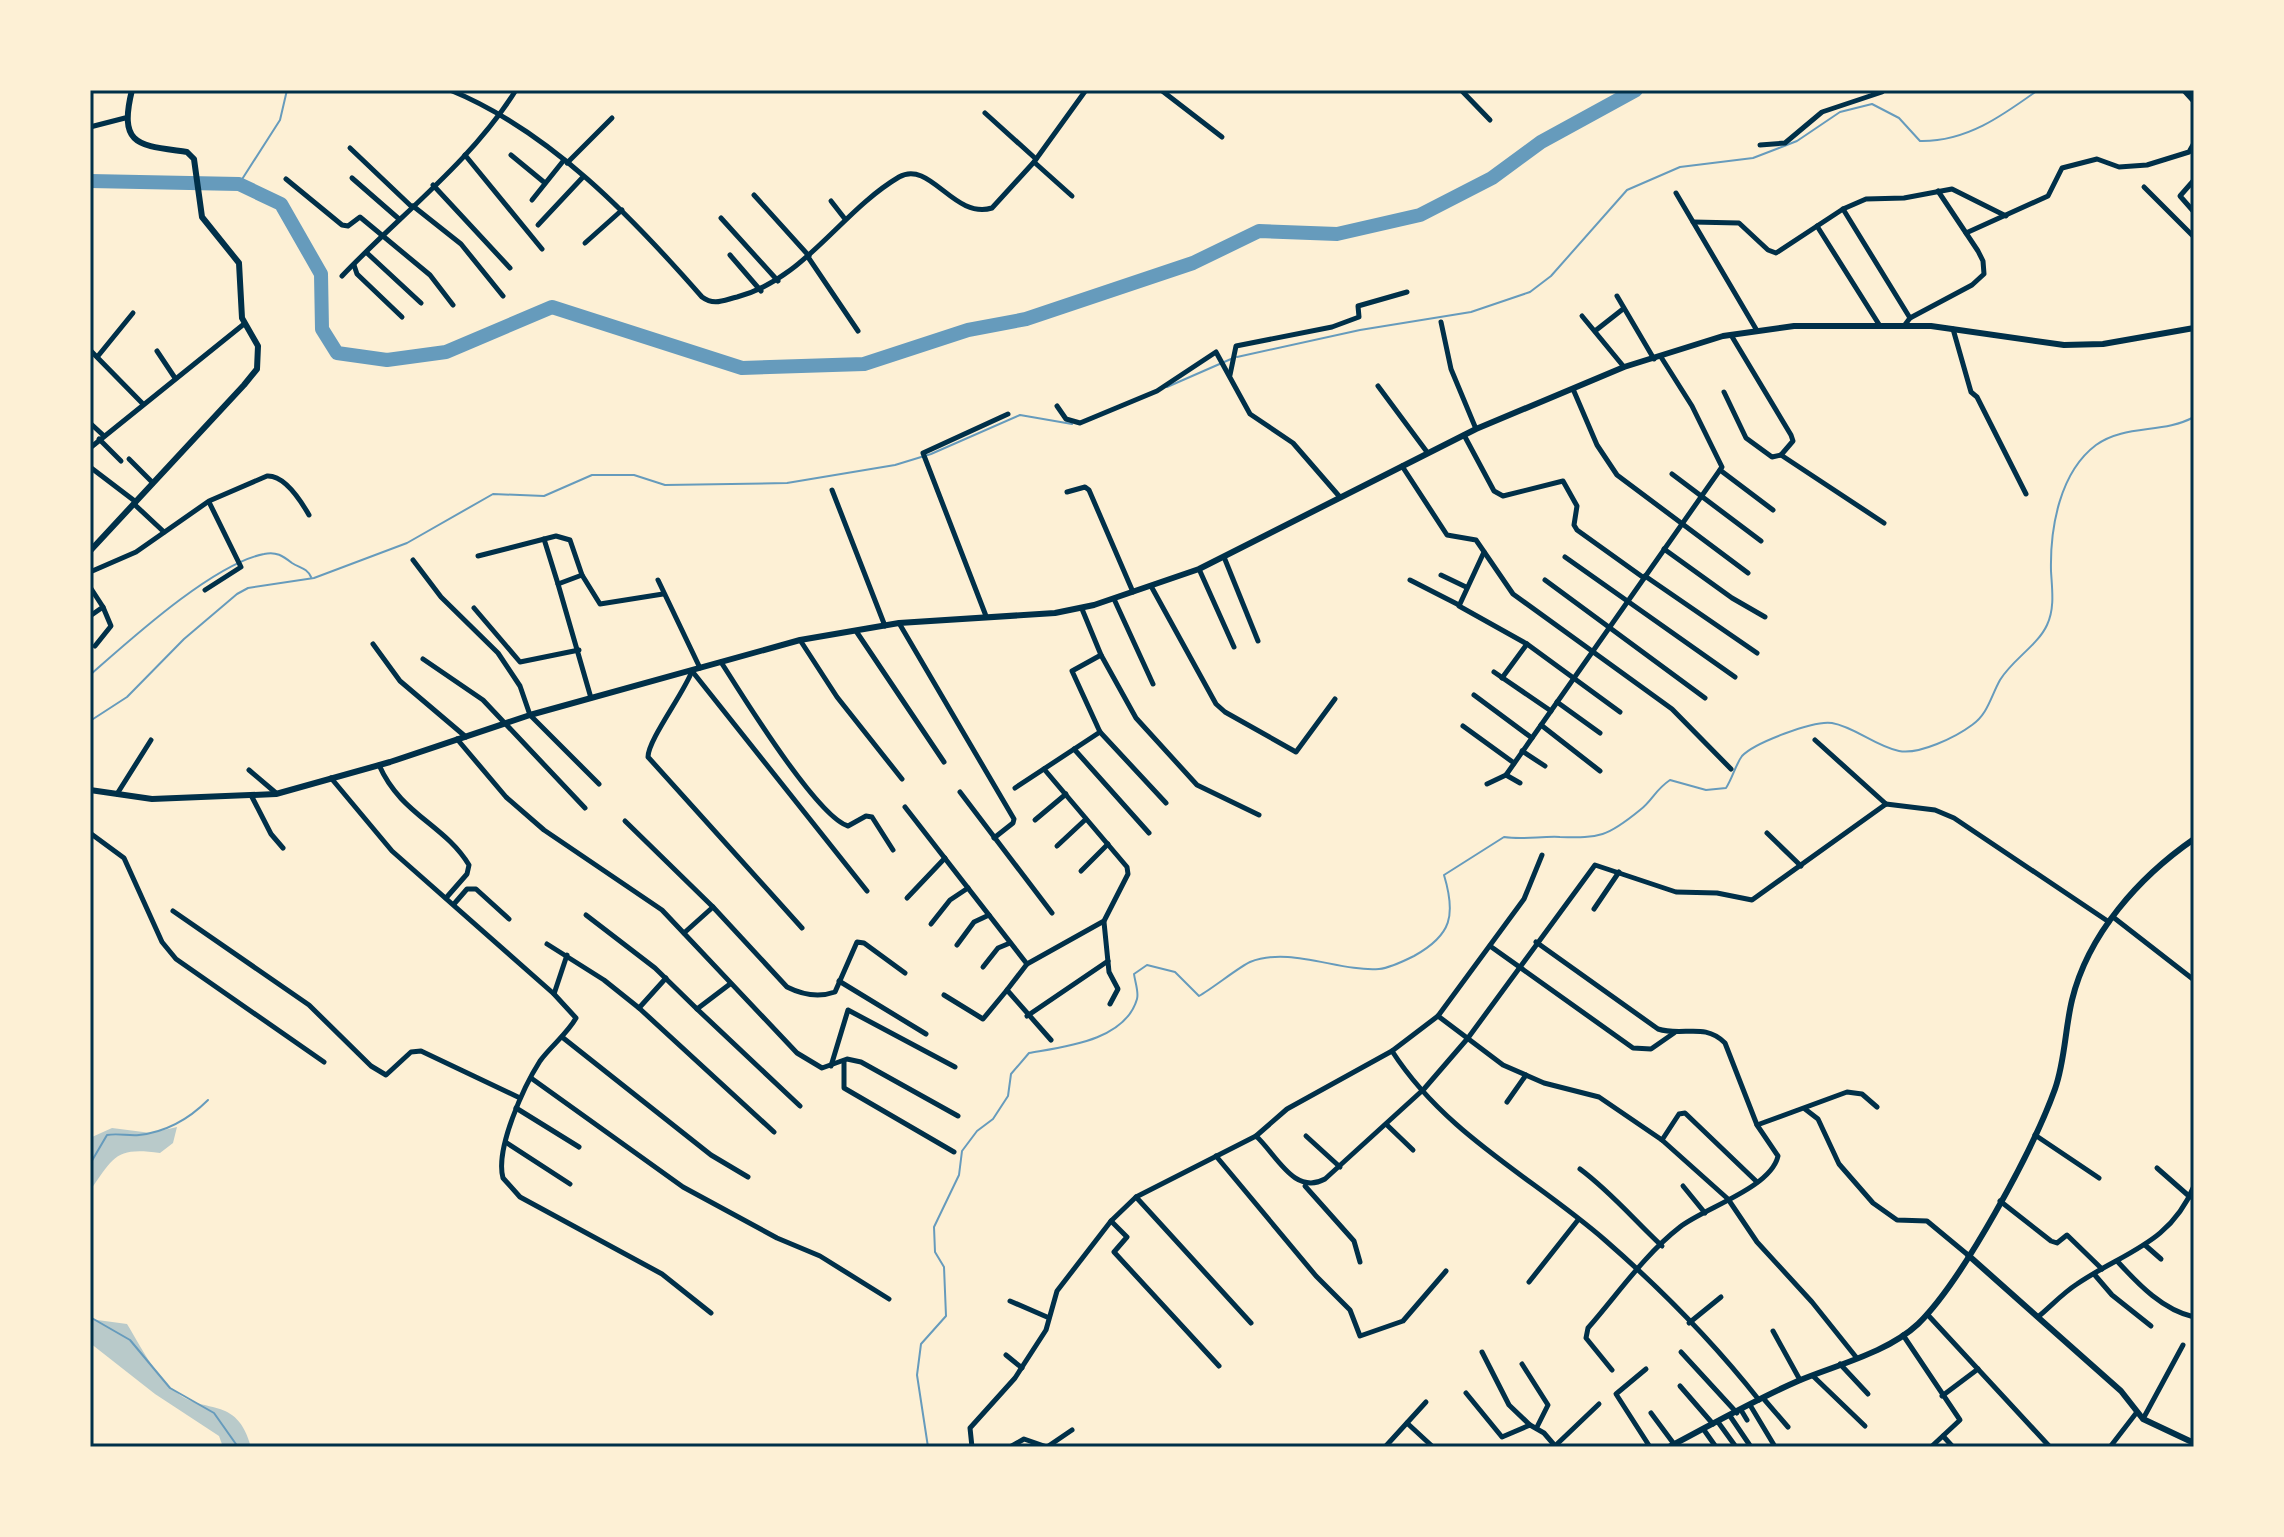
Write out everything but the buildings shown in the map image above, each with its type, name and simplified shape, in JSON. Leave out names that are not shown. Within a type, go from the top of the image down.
[{"type":"street","points":[[90,551],[255,372],[259,351],[244,324],[239,263],[202,217],[194,159],[187,152],[143,146],[128,131],[125,118],[132,90]]},
{"type":"street","points":[[450,90],[499,117],[565,162],[622,210],[706,300],[717,302],[761,291],[778,281],[809,257],[845,219],[890,183],[913,172],[967,206],[987,210],[1035,160],[1086,90]]},
{"type":"street","points":[[342,276],[465,155],[499,117],[516,90]]},
{"type":"street","points":[[1161,90],[1222,137]]},
{"type":"street","points":[[1461,90],[1490,120]]},
{"type":"street","points":[[1873,90],[1882,92]]},
{"type":"street","points":[[1760,145],[1785,143],[1822,112],[1892,90]]},
{"type":"street","points":[[2184,90],[2194,101]]},
{"type":"street","points":[[985,113],[1072,196]]},
{"type":"street","points":[[90,127],[125,118]]},
{"type":"street","points":[[532,200],[565,162],[612,118]]},
{"type":"street","points":[[1966,233],[2048,196],[2062,168],[2097,159],[2119,167],[2147,165],[2189,152],[2194,143]]},
{"type":"street","points":[[350,148],[412,206],[461,244],[503,296]]},
{"type":"street","points":[[465,155],[542,249]]},
{"type":"street","points":[[511,155],[545,183]]},
{"type":"street","points":[[538,225],[583,177]]},
{"type":"street","points":[[352,178],[399,219]]},
{"type":"street","points":[[286,179],[342,225],[348,226],[358,216],[435,280],[453,305]]},
{"type":"street","points":[[2194,180],[2180,196],[2194,212]]},
{"type":"street","points":[[433,185],[510,268]]},
{"type":"street","points":[[2144,187],[2194,237]]},
{"type":"street","points":[[1693,222],[1739,223],[1768,250],[1776,253],[1843,209],[1866,199],[1904,198],[1956,190],[2006,216]]},
{"type":"street","points":[[1904,326],[1910,318],[1972,285],[1984,274],[1983,261],[1938,191]]},
{"type":"street","points":[[1676,193],[1756,329]]},
{"type":"street","points":[[754,195],[809,257],[858,331]]},
{"type":"street","points":[[831,201],[845,219]]},
{"type":"street","points":[[1843,209],[1910,318]]},
{"type":"street","points":[[585,243],[622,210]]},
{"type":"street","points":[[721,218],[778,281]]},
{"type":"street","points":[[1817,226],[1880,326]]},
{"type":"street","points":[[367,253],[421,303]]},
{"type":"street","points":[[730,255],[761,291]]},
{"type":"street","points":[[354,265],[357,274],[402,317]]},
{"type":"street","points":[[1228,374],[1236,346],[1332,327],[1359,317],[1358,306],[1407,292]]},
{"type":"street","points":[[1617,296],[1658,358],[1722,467],[1773,510]]},
{"type":"street","points":[[1595,331],[1623,309]]},
{"type":"street","points":[[98,356],[133,313]]},
{"type":"street","points":[[1582,316],[1624,367]]},
{"type":"street","points":[[1441,322],[1451,369],[1476,429]]},
{"type":"street","points":[[90,448],[244,324]]},
{"type":"street","points":[[1953,328],[1971,392],[1977,397],[2026,494]]},
{"type":"street","points":[[90,790],[152,799],[276,794],[467,738],[530,715],[800,640],[899,623],[1082,609],[1199,569],[1427,452],[1624,367],[1756,329],[1953,328],[2064,345],[2103,344],[2194,328]]},
{"type":"street","points":[[1731,335],[1793,438],[1781,455]]},
{"type":"street","points":[[90,350],[143,404]]},
{"type":"street","points":[[157,351],[175,378]]},
{"type":"street","points":[[1057,406],[1066,419],[1080,423],[1157,391],[1214,352],[1250,414],[1296,445],[1339,496]]},
{"type":"street","points":[[1378,386],[1427,452]]},
{"type":"street","points":[[1573,389],[1608,464],[1632,487],[1748,573]]},
{"type":"street","points":[[1724,392],[1746,438],[1768,456],[1781,455],[1884,523]]},
{"type":"street","points":[[986,616],[923,453],[1008,414]]},
{"type":"street","points":[[90,423],[121,461]]},
{"type":"street","points":[[1464,435],[1494,491],[1503,496],[1557,481],[1564,482],[1577,506],[1574,525],[1577,530],[1757,653]]},
{"type":"street","points":[[129,459],[153,483]]},
{"type":"street","points":[[1401,465],[1447,535],[1474,538],[1513,594],[1672,709],[1731,769]]},
{"type":"street","points":[[90,467],[135,503],[164,532]]},
{"type":"street","points":[[1487,784],[1506,775],[1722,467]]},
{"type":"street","points":[[1672,474],[1761,541]]},
{"type":"street","points":[[90,572],[136,552],[209,501],[273,475],[300,499],[309,515]]},
{"type":"street","points":[[1067,492],[1085,487],[1089,490],[1133,592]]},
{"type":"street","points":[[832,490],[885,626]]},
{"type":"street","points":[[205,590],[240,562],[209,501]]},
{"type":"street","points":[[478,556],[544,539],[567,538],[582,575],[600,604],[663,594]]},
{"type":"street","points":[[544,539],[591,698]]},
{"type":"street","points":[[1664,549],[1732,598],[1765,617]]},
{"type":"street","points":[[1459,605],[1484,552]]},
{"type":"street","points":[[1224,557],[1258,641]]},
{"type":"street","points":[[1565,557],[1735,677]]},
{"type":"street","points":[[413,560],[441,597],[498,653],[520,686],[530,715],[599,784]]},
{"type":"street","points":[[1199,569],[1234,647]]},
{"type":"street","points":[[558,584],[582,575]]},
{"type":"street","points":[[1441,575],[1466,587]]},
{"type":"street","points":[[658,580],[700,668]]},
{"type":"street","points":[[1410,580],[1527,644],[1575,676],[1620,712]]},
{"type":"street","points":[[1545,580],[1611,625],[1705,698]]},
{"type":"street","points":[[1151,586],[1216,704],[1225,712],[1296,752],[1335,699]]},
{"type":"street","points":[[90,587],[111,626],[95,646]]},
{"type":"street","points":[[1114,599],[1153,684]]},
{"type":"street","points":[[90,616],[103,607]]},
{"type":"street","points":[[474,608],[522,663],[579,650]]},
{"type":"street","points":[[1082,609],[1101,655],[1136,718],[1197,785],[1259,815]]},
{"type":"street","points":[[899,623],[1014,821],[994,838]]},
{"type":"street","points":[[856,631],[944,762]]},
{"type":"street","points":[[800,640],[837,697],[902,779]]},
{"type":"street","points":[[373,644],[400,681],[467,738]]},
{"type":"street","points":[[1502,678],[1527,644]]},
{"type":"street","points":[[1101,655],[1072,671],[1100,732],[1166,803]]},
{"type":"street","points":[[423,659],[483,700],[501,724],[585,808]]},
{"type":"street","points":[[721,662],[787,762],[832,816],[848,826],[866,816],[872,817],[893,850]]},
{"type":"street","points":[[692,671],[867,891]]},
{"type":"street","points":[[692,671],[685,691],[648,751],[651,763],[802,928]]},
{"type":"street","points":[[1494,672],[1551,711]]},
{"type":"street","points":[[1474,695],[1532,738]]},
{"type":"street","points":[[1557,702],[1600,733]]},
{"type":"street","points":[[1541,725],[1600,771]]},
{"type":"street","points":[[1463,726],[1514,763]]},
{"type":"street","points":[[1015,788],[1100,732]]},
{"type":"street","points":[[457,739],[506,797],[544,830],[662,910],[797,1053],[817,1066],[831,1067],[844,1060],[861,1062],[958,1116]]},
{"type":"street","points":[[117,794],[151,740]]},
{"type":"street","points":[[1815,740],[1886,804],[1935,810],[1954,818],[2111,920],[2194,980]]},
{"type":"street","points":[[1074,749],[1149,833]]},
{"type":"street","points":[[1522,751],[1545,766]]},
{"type":"street","points":[[379,765],[397,798],[450,842],[469,865],[446,898]]},
{"type":"street","points":[[1044,769],[1127,867],[1128,874],[1104,921],[1108,961],[1118,989],[1110,1004]]},
{"type":"street","points":[[249,770],[276,794]]},
{"type":"street","points":[[1506,775],[1520,783]]},
{"type":"street","points":[[330,777],[392,851],[576,1015],[531,1078],[516,1108],[501,1171],[509,1188],[671,1280],[711,1313]]},
{"type":"street","points":[[960,792],[1052,913]]},
{"type":"street","points":[[1035,820],[1066,794]]},
{"type":"street","points":[[252,797],[271,834],[283,848]]},
{"type":"street","points":[[1305,1185],[1317,1184],[1340,1167],[1424,1089],[1468,1038],[1589,868],[1601,864],[1676,892],[1717,893],[1752,900],[1886,804]]},
{"type":"street","points":[[905,807],[1027,964]]},
{"type":"street","points":[[1057,846],[1086,819]]},
{"type":"street","points":[[625,821],[713,907],[787,987],[818,996],[835,992],[850,953],[860,942],[905,973]]},
{"type":"street","points":[[90,833],[124,858],[162,942],[176,959],[324,1062]]},
{"type":"street","points":[[1767,833],[1801,866]]},
{"type":"street","points":[[1651,1413],[1675,1445],[1800,1380],[1903,1335],[1927,1314],[1968,1255],[2034,1134],[2055,1087],[2079,977],[2111,920],[2147,877],[2194,839]]},
{"type":"street","points":[[1081,871],[1108,844]]},
{"type":"street","points":[[972,1447],[969,1442],[970,1428],[1022,1368],[1039,1343],[1057,1291],[1111,1221],[1136,1197],[1256,1136],[1287,1109],[1392,1051],[1438,1016],[1524,899],[1542,855]]},
{"type":"street","points":[[907,898],[945,858]]},
{"type":"street","points":[[1594,909],[1619,872]]},
{"type":"street","points":[[931,924],[950,900],[968,888]]},
{"type":"street","points":[[454,904],[467,889],[476,889],[509,919]]},
{"type":"street","points":[[684,933],[713,907]]},
{"type":"street","points":[[173,911],[309,1005],[371,1066],[386,1075],[411,1052],[421,1051],[520,1098]]},
{"type":"street","points":[[586,915],[666,978],[800,1106]]},
{"type":"street","points":[[957,945],[974,922],[989,915]]},
{"type":"street","points":[[944,995],[983,1019],[1027,964],[1104,921]]},
{"type":"street","points":[[1536,942],[1658,1029],[1674,1033],[1708,1030],[1725,1043],[1757,1125],[1778,1156],[1771,1170],[1757,1182],[1680,1227],[1586,1331],[1586,1338],[1612,1370]]},
{"type":"street","points":[[983,967],[998,948],[1010,943]]},
{"type":"street","points":[[547,944],[639,1008],[774,1132]]},
{"type":"street","points":[[1490,946],[1633,1048],[1651,1049],[1674,1033]]},
{"type":"street","points":[[554,994],[567,955]]},
{"type":"street","points":[[1027,1016],[1108,961]]},
{"type":"street","points":[[639,1008],[666,978]]},
{"type":"street","points":[[839,981],[926,1034]]},
{"type":"street","points":[[697,1009],[730,984]]},
{"type":"street","points":[[1007,990],[1051,1040]]},
{"type":"street","points":[[831,1067],[848,1010],[955,1067]]},
{"type":"street","points":[[1438,1016],[1503,1065],[1544,1083],[1599,1097],[1662,1140],[1728,1199],[1757,1242],[1820,1310],[1856,1357]]},
{"type":"street","points":[[562,1037],[711,1155],[748,1177]]},
{"type":"street","points":[[1392,1051],[1424,1089],[1486,1152],[1578,1220],[1638,1272],[1725,1356],[1788,1427]]},
{"type":"street","points":[[844,1060],[844,1088],[954,1152]]},
{"type":"street","points":[[1507,1102],[1526,1075]]},
{"type":"street","points":[[531,1078],[683,1187],[754,1227],[820,1256],[889,1299]]},
{"type":"street","points":[[1757,1125],[1847,1092],[1862,1094],[1877,1107]]},
{"type":"street","points":[[516,1108],[579,1147]]},
{"type":"street","points":[[1805,1109],[1818,1119],[1839,1164],[1873,1203],[1897,1220],[1927,1221],[2121,1391],[2143,1419],[2194,1443]]},
{"type":"street","points":[[1662,1140],[1679,1114],[1685,1113],[1757,1182]]},
{"type":"street","points":[[1387,1125],[1413,1150]]},
{"type":"street","points":[[2034,1134],[2099,1178]]},
{"type":"street","points":[[1256,1136],[1354,1241],[1360,1262]]},
{"type":"street","points":[[1306,1136],[1340,1167]]},
{"type":"street","points":[[507,1143],[570,1184]]},
{"type":"street","points":[[1216,1156],[1316,1276],[1350,1310],[1360,1336],[1403,1321],[1446,1271]]},
{"type":"street","points":[[2157,1168],[2190,1197]]},
{"type":"street","points":[[1580,1169],[1616,1197],[1627,1214],[1662,1246]]},
{"type":"street","points":[[1683,1186],[1705,1213]]},
{"type":"street","points":[[2039,1316],[2076,1284],[2145,1245],[2180,1213],[2194,1186]]},
{"type":"street","points":[[1136,1197],[1251,1323]]},
{"type":"street","points":[[1999,1201],[2051,1241],[2057,1243],[2067,1235],[2102,1269]]},
{"type":"street","points":[[1529,1282],[1578,1220]]},
{"type":"street","points":[[1111,1221],[1127,1237],[1114,1252],[1219,1366]]},
{"type":"street","points":[[2145,1245],[2161,1259]]},
{"type":"street","points":[[2118,1262],[2141,1288],[2170,1307],[2194,1317]]},
{"type":"street","points":[[2094,1274],[2112,1295],[2151,1326]]},
{"type":"street","points":[[1689,1323],[1721,1297]]},
{"type":"street","points":[[1010,1301],[1047,1317]]},
{"type":"street","points":[[1927,1314],[2050,1447]]},
{"type":"street","points":[[1773,1331],[1800,1380]]},
{"type":"street","points":[[1903,1335],[1960,1420],[1931,1447]]},
{"type":"street","points":[[2143,1419],[2183,1345]]},
{"type":"street","points":[[1482,1352],[1509,1405],[1555,1447],[1599,1404]]},
{"type":"street","points":[[1681,1352],[1736,1413],[1747,1420]]},
{"type":"street","points":[[1006,1355],[1022,1368]]},
{"type":"street","points":[[1466,1393],[1502,1437],[1533,1426],[1548,1405],[1522,1364]]},
{"type":"street","points":[[1840,1364],[1868,1394]]},
{"type":"street","points":[[1646,1369],[1616,1394],[1650,1447]]},
{"type":"street","points":[[1942,1396],[1978,1369]]},
{"type":"street","points":[[1813,1376],[1865,1426]]},
{"type":"street","points":[[1680,1386],[1736,1447]]},
{"type":"street","points":[[1385,1447],[1426,1402]]},
{"type":"street","points":[[1750,1405],[1774,1445]]},
{"type":"street","points":[[2110,1447],[2137,1412]]},
{"type":"street","points":[[1736,1413],[1751,1447]]},
{"type":"street","points":[[1407,1423],[1433,1447]]},
{"type":"street","points":[[1010,1447],[1024,1439],[1047,1447],[1072,1430]]},
{"type":"street","points":[[1704,1430],[1716,1447]]},
{"type":"street","points":[[1943,1436],[1953,1447]]},
{"type":"shaded area","points":[[177,1127],[173,1143],[160,1153],[134,1151],[111,1162],[90,1191],[92,1137],[112,1128],[151,1133]]},
{"type":"shaded area","points":[[90,1319],[127,1324],[148,1360],[167,1384],[186,1398],[218,1408],[237,1419],[251,1447],[223,1447],[219,1436],[155,1394],[90,1343]]},
{"type":"waterway","points":[[239,184],[280,120],[287,90]]},
{"type":"waterway","points":[[90,181],[239,184],[281,204],[321,274],[322,329],[337,353],[387,360],[446,352],[552,307],[742,368],[864,364],[968,330],[1026,319],[1193,263],[1259,231],[1337,234],[1420,215],[1492,178],[1541,142],[1636,90]]},
{"type":"waterway","points":[[1237,357],[1360,330],[1471,312],[1530,292],[1551,276],[1627,190],[1680,167],[1753,158],[1797,141],[1840,112],[1872,104],[1899,118],[1920,141],[1937,140],[1983,126],[2038,90]]},
{"type":"waterway","points":[[1167,387],[1231,359]]},
{"type":"waterway","points":[[90,721],[127,697],[184,639],[237,594],[248,588],[314,578],[407,543],[493,494],[544,496],[592,475],[634,475],[665,485],[787,483],[895,465],[931,454],[1020,415],[1072,424]]},
{"type":"waterway","points":[[928,1447],[917,1375],[921,1344],[946,1316],[944,1267],[935,1252],[934,1227],[959,1175],[962,1151],[977,1131],[993,1119],[1008,1096],[1011,1074],[1029,1053],[1091,1040],[1120,1024],[1137,999],[1134,974],[1147,965],[1175,972],[1199,996],[1250,962],[1265,958],[1298,958],[1364,969],[1397,964],[1427,948],[1448,923],[1450,902],[1444,875],[1504,837],[1585,837],[1603,834],[1640,810],[1670,780],[1706,790],[1726,788],[1742,756],[1785,734],[1812,725],[1832,723],[1890,749],[1907,752],[1927,748],[1957,735],[1982,716],[2000,680],[2038,639],[2050,619],[2055,519],[2066,485],[2084,456],[2107,438],[2170,426],[2194,417]]},
{"type":"waterway","points":[[90,675],[197,587],[244,561],[268,553],[276,554],[305,570],[311,577]]},
{"type":"waterway","points":[[90,1164],[107,1135],[139,1135],[159,1131],[193,1113],[208,1100]]},
{"type":"waterway","points":[[90,1317],[130,1340],[170,1388],[214,1413],[238,1447]]}]
